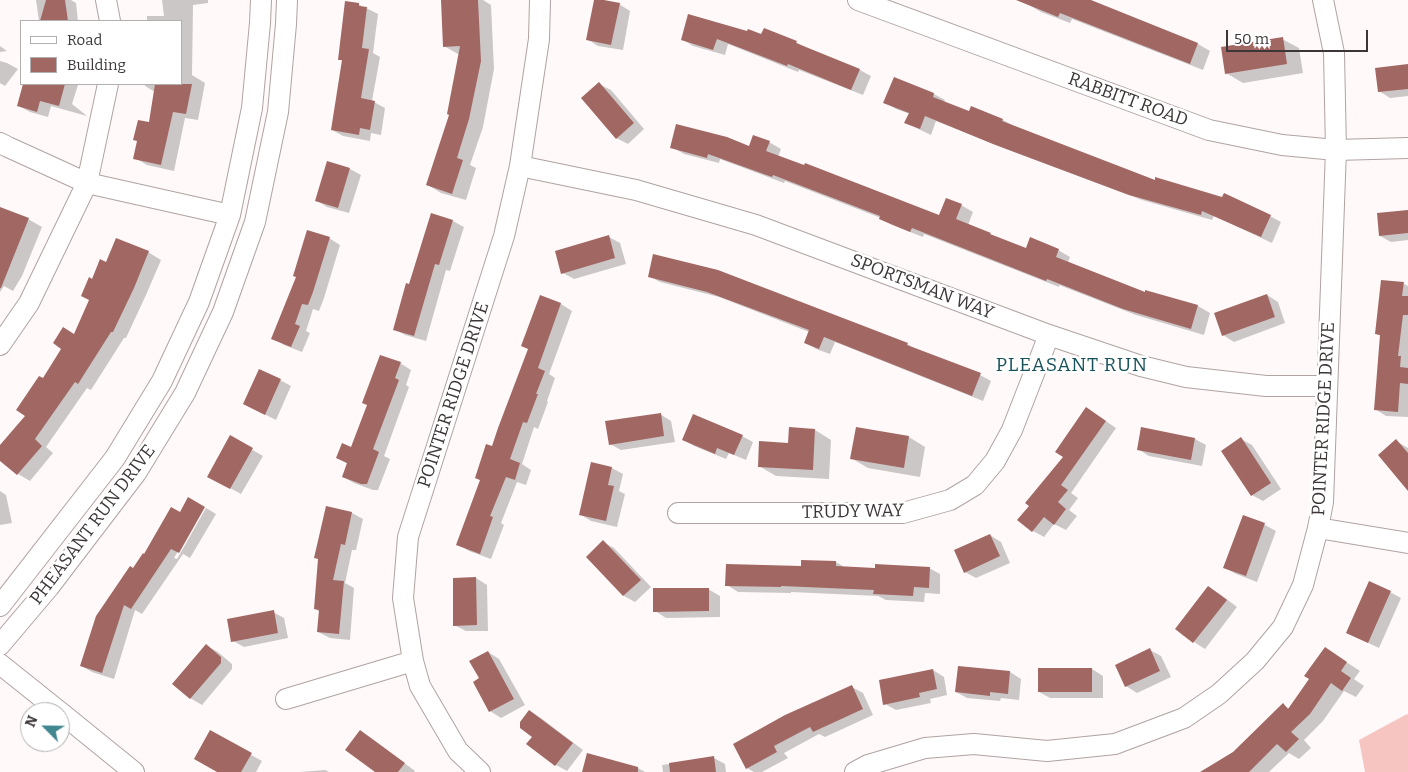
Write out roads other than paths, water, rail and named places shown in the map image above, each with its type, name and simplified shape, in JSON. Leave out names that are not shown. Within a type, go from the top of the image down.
[{"type":"street","points":[[106,0],[110,20]]},
{"type":"street","name":"PHEASANT RUN DRIVE","points":[[0,606],[115,458],[162,381],[199,302],[230,215],[252,108],[261,0]]},
{"type":"street","name":"PHEASANT RUN DRIVE","points":[[0,645],[49,586],[136,473],[185,393],[223,312],[255,222],[278,112],[286,24],[286,0]]},
{"type":"street","name":"POINTER RIDGE DRIVE","points":[[480,772],[458,751],[420,686],[413,661],[403,598],[408,537],[504,236],[520,166],[538,39],[540,0]]},
{"type":"street","name":"RABBITT ROAD","points":[[858,0],[1209,130],[1282,145],[1336,150],[1408,148]]},
{"type":"street","name":"POINTER RIDGE DRIVE","points":[[855,772],[868,764],[926,748],[974,744],[1047,751],[1115,744],[1184,718],[1219,694],[1255,661],[1283,627],[1303,585],[1323,502],[1336,150],[1334,53],[1323,0]]},
{"type":"street","points":[[0,345],[30,303],[87,183],[108,85]]},
{"type":"street","points":[[0,143],[87,183],[230,215]]},
{"type":"street","name":"SPORTSMAN WAY","points":[[520,166],[636,190],[756,225],[1050,335],[1141,366],[1186,377],[1266,386],[1326,386]]},
{"type":"street","name":"TRUDY WAY","points":[[678,513],[902,513],[950,500],[975,485],[995,461],[1012,430],[1050,335]]},
{"type":"street","points":[[1318,528],[1408,543]]},
{"type":"street","points":[[286,699],[413,661]]},
{"type":"street","points":[[0,664],[48,702]]},
{"type":"street","points":[[70,720],[134,772]]},
{"type":"district","name":"PLEASANT RUN","points":[[1072,366]]}]
